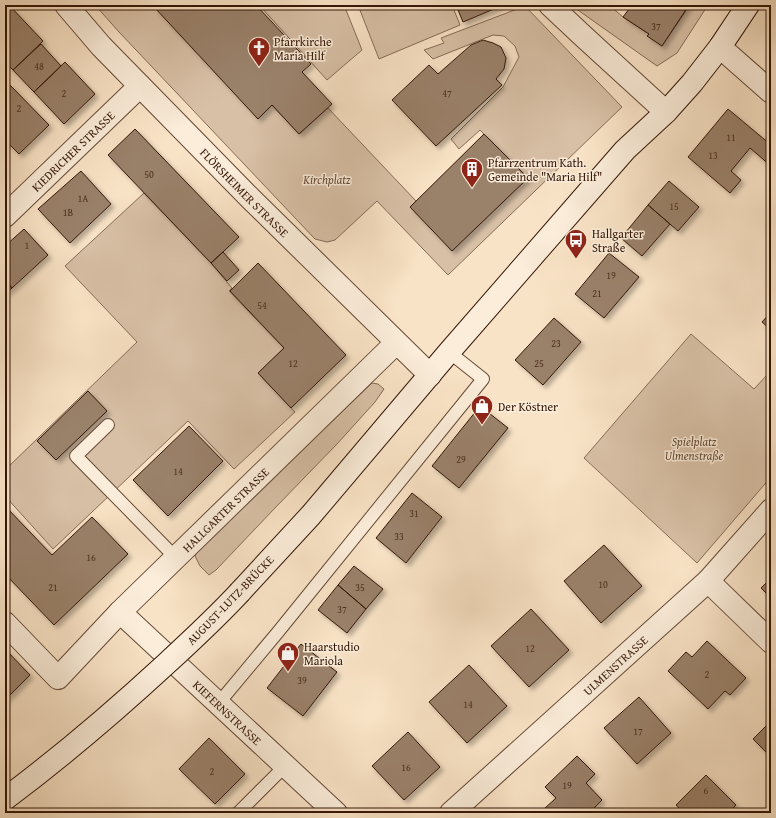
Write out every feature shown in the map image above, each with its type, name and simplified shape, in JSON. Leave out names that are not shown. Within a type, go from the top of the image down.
[{"type":"street","name":"FLÖRSHEIMER STRASSE","points":[[66,5],[101,46],[251,199],[430,375]]},
{"type":"street","points":[[550,5],[666,112]]},
{"type":"street","points":[[430,375],[625,150],[666,112],[692,83],[720,47],[748,5]]},
{"type":"street","points":[[720,47],[771,92]]},
{"type":"street","name":"KIEDRICHER STRASSE","points":[[5,216],[140,86]]},
{"type":"street","name":"HALLGARTER STRASSE","points":[[5,623],[58,678],[120,612],[396,343]]},
{"type":"street","name":"AUGUST-LUTZ-BRÜCKE","points":[[5,799],[86,735],[133,694],[240,592],[311,515],[430,375]]},
{"type":"street","name":"ULMENSTRASSE","points":[[451,813],[708,581],[771,510]]},
{"type":"street","points":[[708,581],[771,642]]},
{"type":"street","name":"KIEFERNSTRASSE","points":[[120,612],[336,813]]},
{"type":"lane","points":[[218,704],[483,379],[449,352]]},
{"type":"lane","points":[[108,425],[76,456],[176,558]]},
{"type":"lane","points":[[238,813],[285,766]]},
{"type":"green space","name":"Kirchplatz","points":[[95,5],[158,5],[272,105],[299,134],[328,108],[416,201],[410,207],[527,178],[480,130],[459,149],[451,139],[503,87],[519,57],[515,46],[504,36],[493,35],[433,59],[424,50],[444,43],[441,38],[525,6],[622,107],[448,275],[377,201],[335,240],[327,242],[315,239]]},
{"type":"green space","points":[[259,5],[344,5],[362,50],[327,80]]},
{"type":"green space","points":[[358,5],[452,5],[460,25],[379,59]]},
{"type":"green space","points":[[578,5],[609,5],[623,17],[649,34],[648,36],[662,46],[690,5],[708,5],[677,53],[657,66],[575,8]]},
{"type":"green space","points":[[144,193],[211,263],[232,288],[229,291],[284,348],[258,373],[295,412],[234,469],[188,421],[53,549],[5,496],[5,470],[137,342],[65,266]]},
{"type":"green space","name":"Spielplatz Ulmenstraße","points":[[691,334],[754,389],[768,374],[771,376],[771,477],[697,563],[584,458]]},
{"type":"green space","points":[[372,383],[378,384],[384,389],[375,402],[337,444],[216,570],[209,575],[200,566],[195,556],[199,549]]},
{"type":"building","points":[[5,5],[9,5],[43,41],[13,70],[5,62]]},
{"type":"building","name":"Pfarrkirche Maria Hilf","points":[[158,5],[256,5],[311,64],[302,72],[332,104],[299,134],[272,105],[258,119],[155,8]]},
{"type":"building","points":[[456,5],[500,5],[501,6],[463,22]]},
{"type":"building","points":[[632,5],[689,5],[662,46],[647,36],[649,34],[623,17]]},
{"type":"building","points":[[483,40],[501,47],[506,58],[504,69],[496,79],[502,85],[436,146],[392,100],[429,65],[438,74],[471,45]]},
{"type":"building","points":[[41,44],[61,66],[34,92],[13,70]]},
{"type":"building","points":[[65,62],[95,94],[64,124],[34,92]]},
{"type":"building","points":[[10,85],[49,125],[19,154],[5,140],[5,90]]},
{"type":"building","points":[[728,109],[771,145],[771,166],[750,148],[731,171],[741,180],[730,193],[688,157]]},
{"type":"building","points":[[135,129],[239,237],[211,263],[108,155]]},
{"type":"building","name":"Pfarrzentrum Kath. Gemeinde \"Maria Hilf\"","points":[[484,134],[528,178],[452,251],[410,207]]},
{"type":"building","points":[[81,171],[111,204],[70,243],[38,209]]},
{"type":"building","points":[[669,181],[699,207],[678,231],[648,205]]},
{"type":"building","points":[[648,205],[670,224],[642,256],[621,238]]},
{"type":"building","points":[[24,229],[48,255],[12,288],[5,280],[5,246]]},
{"type":"building","points":[[223,252],[239,270],[227,281],[211,263]]},
{"type":"building","points":[[609,253],[639,277],[604,318],[575,294]]},
{"type":"building","points":[[258,263],[346,355],[291,408],[258,373],[284,348],[230,291]]},
{"type":"building","points":[[5,280],[12,288],[5,294]]},
{"type":"building","points":[[771,312],[771,330],[762,322]]},
{"type":"building","points":[[554,318],[581,342],[543,385],[515,360]]},
{"type":"building","points":[[88,391],[107,411],[56,460],[37,441]]},
{"type":"building","points":[[480,406],[508,428],[459,488],[432,466]]},
{"type":"building","points":[[189,426],[223,461],[168,516],[133,480]]},
{"type":"building","points":[[412,493],[442,517],[406,563],[376,538]]},
{"type":"building","points":[[5,506],[52,555],[92,517],[128,554],[54,625],[5,574]]},
{"type":"building","points":[[604,545],[642,586],[601,623],[564,581]]},
{"type":"building","points":[[354,566],[383,589],[366,609],[338,585]]},
{"type":"building","points":[[771,578],[771,598],[761,588]]},
{"type":"building","points":[[338,585],[366,609],[347,633],[318,610]]},
{"type":"building","points":[[531,609],[569,650],[529,687],[491,646]]},
{"type":"building","points":[[707,641],[746,678],[730,695],[725,691],[708,709],[668,671],[686,652],[692,657]]},
{"type":"building","points":[[301,644],[337,672],[303,716],[267,688]]},
{"type":"building","points":[[5,649],[30,675],[5,700]]},
{"type":"building","points":[[469,665],[507,706],[467,743],[429,702]]},
{"type":"building","points":[[639,697],[671,733],[637,764],[604,728]]},
{"type":"building","points":[[771,721],[771,757],[753,739]]},
{"type":"building","points":[[408,732],[440,767],[404,800],[372,766]]},
{"type":"building","points":[[209,738],[245,774],[215,804],[179,769]]},
{"type":"building","points":[[577,756],[595,774],[586,783],[602,800],[589,813],[548,813],[544,809],[556,798],[545,787]]},
{"type":"building","points":[[706,775],[736,805],[728,813],[684,813],[676,805]]},
{"type":"place","name":"Pfarrkirche Maria Hilf","points":[[259,68]]},
{"type":"place","name":"Pfarrzentrum Kath. Gemeinde \"Maria Hilf\"","points":[[472,188]]},
{"type":"place","name":"Hallgarter Straße","points":[[576,260]]},
{"type":"place","name":"Der Köstner","points":[[482,426]]},
{"type":"place","name":"Haarstudio Mariola","points":[[288,672]]}]
